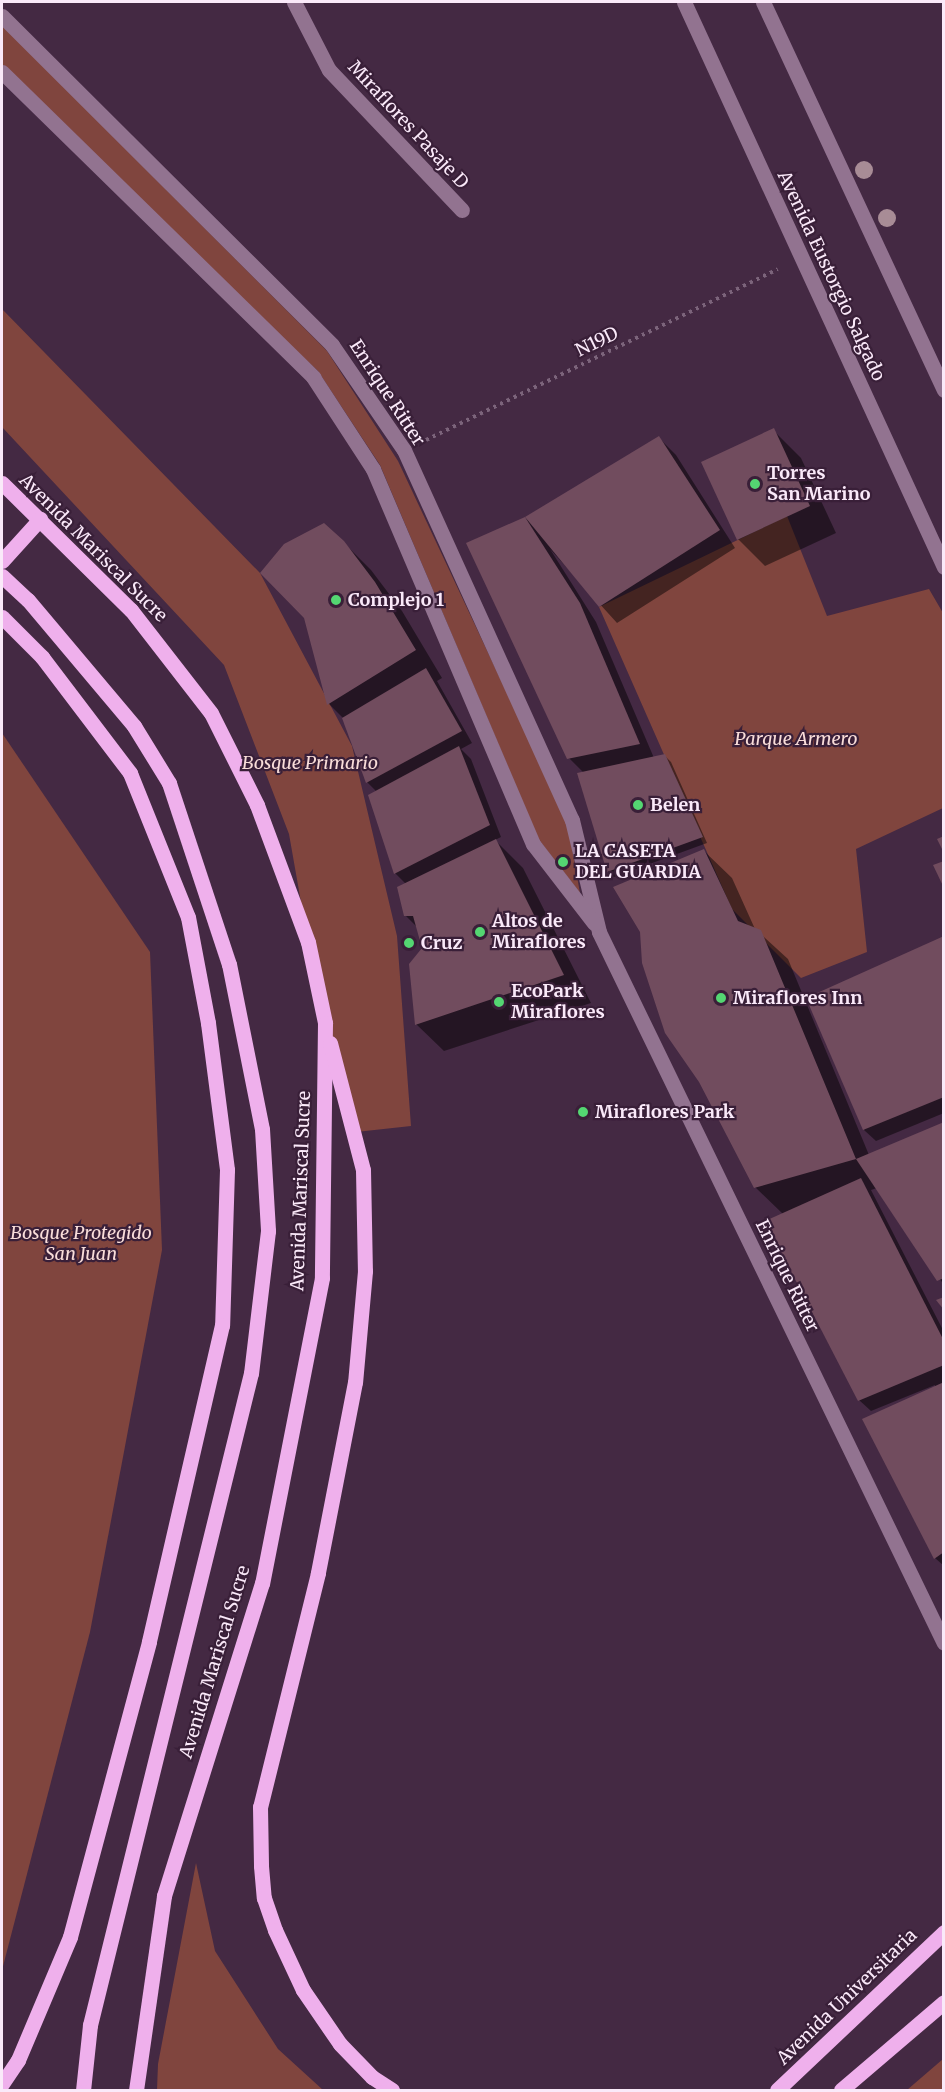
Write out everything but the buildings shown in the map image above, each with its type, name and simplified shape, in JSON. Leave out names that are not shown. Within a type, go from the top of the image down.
[{"type":"main road","name":"Avenida Mariscal Sucre","points":[[2,483],[131,610],[194,686],[229,744],[257,805],[308,942],[325,1023],[322,1278],[262,1583],[164,1896],[136,2091]]},
{"type":"main road","points":[[2,561],[40,519]]},
{"type":"main road","name":"Avenida Mariscal Sucre","points":[[2,576],[28,600],[134,726],[169,783],[229,964],[262,1129],[268,1231],[251,1373],[90,2025],[83,2091]]},
{"type":"main road","points":[[2,617],[42,657],[130,773],[188,917],[208,1023],[227,1170],[222,1324],[149,1642],[70,1937],[18,2060],[2,2084]]},
{"type":"main road","points":[[325,1023],[363,1170],[365,1271],[355,1382],[318,1573],[260,1807],[261,1866],[264,1898],[298,1980],[340,2044],[372,2077],[392,2091]]},
{"type":"main road","name":"Avenida Universitaria","points":[[777,2091],[944,1932]]},
{"type":"main road","points":[[841,2091],[944,2002]]},
{"type":"street","name":"Miraflores Pasaje D","points":[[294,2],[329,70],[462,210]]},
{"type":"street","name":"Avenida Eustorgio Salgado","points":[[684,2],[944,567]]},
{"type":"street","points":[[763,2],[944,390]]},
{"type":"street","name":"Enrique Ritter","points":[[2,16],[332,345],[404,450],[572,820],[596,926]]},
{"type":"street","name":"Enrique Ritter","points":[[2,72],[313,377],[373,469],[533,844],[596,926],[944,1643]]},
{"type":"path","name":"N19D","points":[[404,450],[802,258]]},
{"type":"green space","points":[[2,25],[327,351],[398,461],[567,821],[580,893],[539,840],[380,465],[318,371],[2,77]]},
{"type":"green space","name":"Bosque Primario","points":[[2,309],[260,573],[352,746],[397,936],[411,1126],[356,1132],[308,942],[289,834],[224,665],[2,427]]},
{"type":"green space","name":"Parque Armero","points":[[787,516],[827,616],[929,589],[943,613],[943,808],[856,849],[867,952],[801,978],[732,909],[599,607]]},
{"type":"green space","name":"Bosque Protegido San Juan","points":[[2,733],[150,952],[162,1250],[90,1632],[2,1970]]},
{"type":"green space","points":[[196,1863],[215,1951],[278,2049],[323,2090],[157,2090],[158,2064]]},
{"type":"green space","points":[[943,2059],[943,2090],[907,2090]]},
{"type":"place","name":"Torres San Marino","points":[[755,484]]},
{"type":"place","name":"Complejo 1","points":[[336,600]]},
{"type":"place","name":"Belen","points":[[638,805]]},
{"type":"place","name":"LA CASETA DEL GUARDIA","points":[[563,862]]},
{"type":"place","name":"Altos de Miraflores","points":[[480,932]]},
{"type":"place","name":"Cruz","points":[[409,943]]},
{"type":"place","name":"Miraflores Inn","points":[[721,998]]},
{"type":"place","name":"EcoPark Miraflores","points":[[499,1002]]},
{"type":"place","name":"Miraflores Park","points":[[583,1112]]}]
